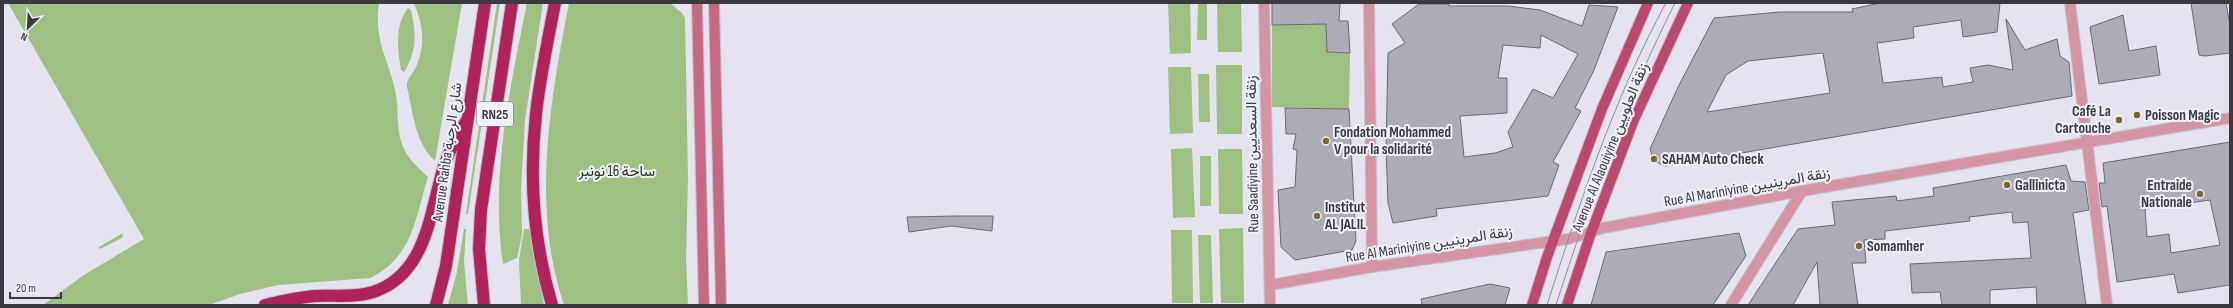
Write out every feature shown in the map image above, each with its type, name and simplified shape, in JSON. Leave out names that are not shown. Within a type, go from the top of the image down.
[{"type":"highway","name":"Avenue Rahba شارع الرحبة","points":[[436,305],[446,266],[485,3]]},
{"type":"highway","name":"RN25","points":[[484,305],[479,249],[480,217],[512,3]]},
{"type":"highway","points":[[552,305],[536,225],[533,152],[541,78],[555,3]]},
{"type":"highway","points":[[265,305],[314,296],[359,295],[380,290],[398,279],[416,257],[431,217],[450,150],[467,120]]},
{"type":"main road","name":"Avenue Al Alaouiyine زنقة العلويين","points":[[1532,305],[1553,241],[1602,109],[1648,3]]},
{"type":"main road","name":"Avenue Al Alaouiyine زنقة العلويين","points":[[1567,305],[1591,233],[1633,122],[1688,3]]},
{"type":"street","points":[[697,3],[704,305]]},
{"type":"street","points":[[713,3],[720,305]]},
{"type":"street","name":"Rue Saadiyine زنقة السعديين","points":[[1264,3],[1270,305]]},
{"type":"street","points":[[1369,3],[1372,267]]},
{"type":"street","points":[[2070,3],[2106,305]]},
{"type":"street","name":"Rue Al Mariniyine زنقة المرينيين","points":[[1270,285],[1372,267],[1553,241],[1591,233],[1603,228],[1802,191],[2230,118]]},
{"type":"street","points":[[1731,305],[1802,191]]},
{"type":"green space","points":[[8,3],[379,3],[379,31],[384,54],[395,88],[400,139],[410,158],[428,177],[415,222],[404,248],[384,269],[370,278],[278,285],[240,294],[209,305],[43,305],[84,275],[144,239]]},
{"type":"green space","points":[[414,3],[462,3],[435,161],[428,154],[419,136],[413,117],[407,87],[409,79],[415,70],[419,59],[422,43],[420,19]]},
{"type":"green space","points":[[497,3],[500,3],[468,214],[466,214]]},
{"type":"green space","points":[[527,3],[543,3],[525,120],[521,189],[522,235],[517,258],[503,264],[500,232],[500,166],[514,68]]},
{"type":"green space","name":"ساحة 16 نونبر","points":[[569,3],[670,3],[682,13],[685,18],[688,177],[686,258],[688,305],[564,305],[554,268],[548,230],[546,192],[550,116]]},
{"type":"green space","points":[[1168,3],[1190,3],[1191,53],[1170,54]]},
{"type":"green space","points":[[1198,3],[1207,3],[1207,40],[1197,40]]},
{"type":"green space","points":[[1217,3],[1241,3],[1242,52],[1218,52]]},
{"type":"green space","points":[[408,8],[411,10],[413,18],[414,42],[411,57],[404,72],[401,70],[398,38],[401,22]]},
{"type":"green space","points":[[1326,24],[1327,52],[1350,53],[1349,109],[1272,107],[1272,25]]},
{"type":"green space","points":[[1216,65],[1242,65],[1242,134],[1217,134]]},
{"type":"green space","points":[[1168,67],[1191,67],[1193,133],[1170,134]]},
{"type":"green space","points":[[1198,74],[1209,74],[1210,122],[1199,122]]},
{"type":"green space","points":[[1192,148],[1195,217],[1173,218],[1171,149]]},
{"type":"green space","points":[[1218,149],[1242,149],[1243,214],[1219,214]]},
{"type":"green space","points":[[1200,156],[1211,156],[1211,206],[1200,206]]},
{"type":"green space","points":[[1243,228],[1244,303],[1221,303],[1219,229]]},
{"type":"green space","points":[[464,229],[466,229],[464,262],[468,305],[448,305],[457,272]]},
{"type":"green space","points":[[524,229],[529,229],[544,305],[521,305],[519,260]]},
{"type":"green space","points":[[1171,230],[1192,230],[1193,303],[1172,303]]},
{"type":"green space","points":[[123,233],[122,238],[100,249],[99,247]]},
{"type":"green space","points":[[1198,235],[1211,235],[1213,303],[1200,303]]},
{"type":"building","points":[[1272,3],[1340,3],[1339,21],[1348,21],[1350,53],[1327,52],[1326,24],[1272,25]]},
{"type":"building","points":[[1880,3],[2000,3],[1997,32],[1963,37],[1961,20],[1913,27],[1914,38],[1877,43],[1883,83],[1942,77],[1943,87],[1973,82],[1970,68],[1988,65],[2013,70],[2006,19],[2025,50],[2057,39],[2060,56],[2069,62],[2072,96],[1666,166],[1654,161],[1650,149],[1678,87],[1714,18],[1780,12],[1853,12],[1852,9]],"holes":[[[1823,53],[1830,93],[1707,112],[1726,75],[1748,61]]]},
{"type":"building","points":[[2191,3],[2226,3],[2230,25],[2230,53],[2205,56],[2199,55]]},
{"type":"building","points":[[1419,4],[1449,4],[1449,6],[1508,6],[1540,10],[1582,26],[1589,5],[1618,7],[1594,70],[1575,108],[1581,111],[1553,162],[1559,165],[1548,196],[1436,209],[1437,216],[1393,223],[1388,203],[1386,150],[1388,53],[1405,43],[1392,24]],"holes":[[[1541,35],[1578,54],[1553,98],[1533,89],[1508,132],[1513,147],[1495,153],[1464,157],[1460,116],[1507,113],[1507,78],[1498,78],[1503,45],[1540,48]]]},
{"type":"building","points":[[2123,15],[2129,51],[2156,46],[2160,75],[2099,84],[2090,27]]},
{"type":"building","points":[[1285,108],[1349,109],[1356,241],[1352,250],[1295,260],[1281,247],[1278,190],[1295,187],[1297,150],[1293,149],[1296,134],[1286,134]]},
{"type":"building","points":[[2230,142],[2230,285],[2178,293],[2174,274],[2117,282],[2107,206],[2102,207],[2099,183],[2105,183],[2103,163]],"holes":[[[2210,200],[2220,245],[2171,253],[2169,234],[2147,237],[2145,209]]]},
{"type":"building","points":[[2066,165],[2071,181],[2085,182],[2089,210],[2073,213],[2086,305],[2037,305],[2036,287],[1990,290],[1990,305],[1942,305],[1940,292],[1912,293],[1910,264],[2031,258],[2028,222],[2013,223],[2012,212],[1969,217],[1970,221],[1885,231],[1885,239],[1864,240],[1866,263],[1852,263],[1858,305],[1820,305],[1817,262],[1793,305],[1748,305],[1798,229],[1835,225],[1832,202],[1896,196],[1897,201],[1934,196],[1933,188]]},
{"type":"building","points":[[993,216],[992,231],[951,226],[909,232],[907,217]]},
{"type":"building","points":[[1739,233],[1746,256],[1713,305],[1591,305],[1606,252]]},
{"type":"building","points":[[1490,284],[1510,288],[1505,305],[1422,305],[1421,299]]},
{"type":"tram line","points":[[1547,305],[1599,151],[1630,76],[1666,3]]},
{"type":"tram line","points":[[1556,305],[1595,190],[1640,77],[1675,3]]},
{"type":"place","name":"Poisson Magic","points":[[2137,115]]},
{"type":"place","name":"Café La Cartouche","points":[[2119,120]]},
{"type":"place","name":"Fondation Mohammed V pour la solidarité","points":[[1326,141]]},
{"type":"place","name":"SAHAM Auto Check","points":[[1654,159]]},
{"type":"place","name":"Gallinicta","points":[[2007,185]]},
{"type":"place","name":"Entraide Nationale","points":[[2200,194]]},
{"type":"place","name":"Institut AL JALIL","points":[[1317,216]]},
{"type":"place","name":"Somamher","points":[[1859,246]]}]
